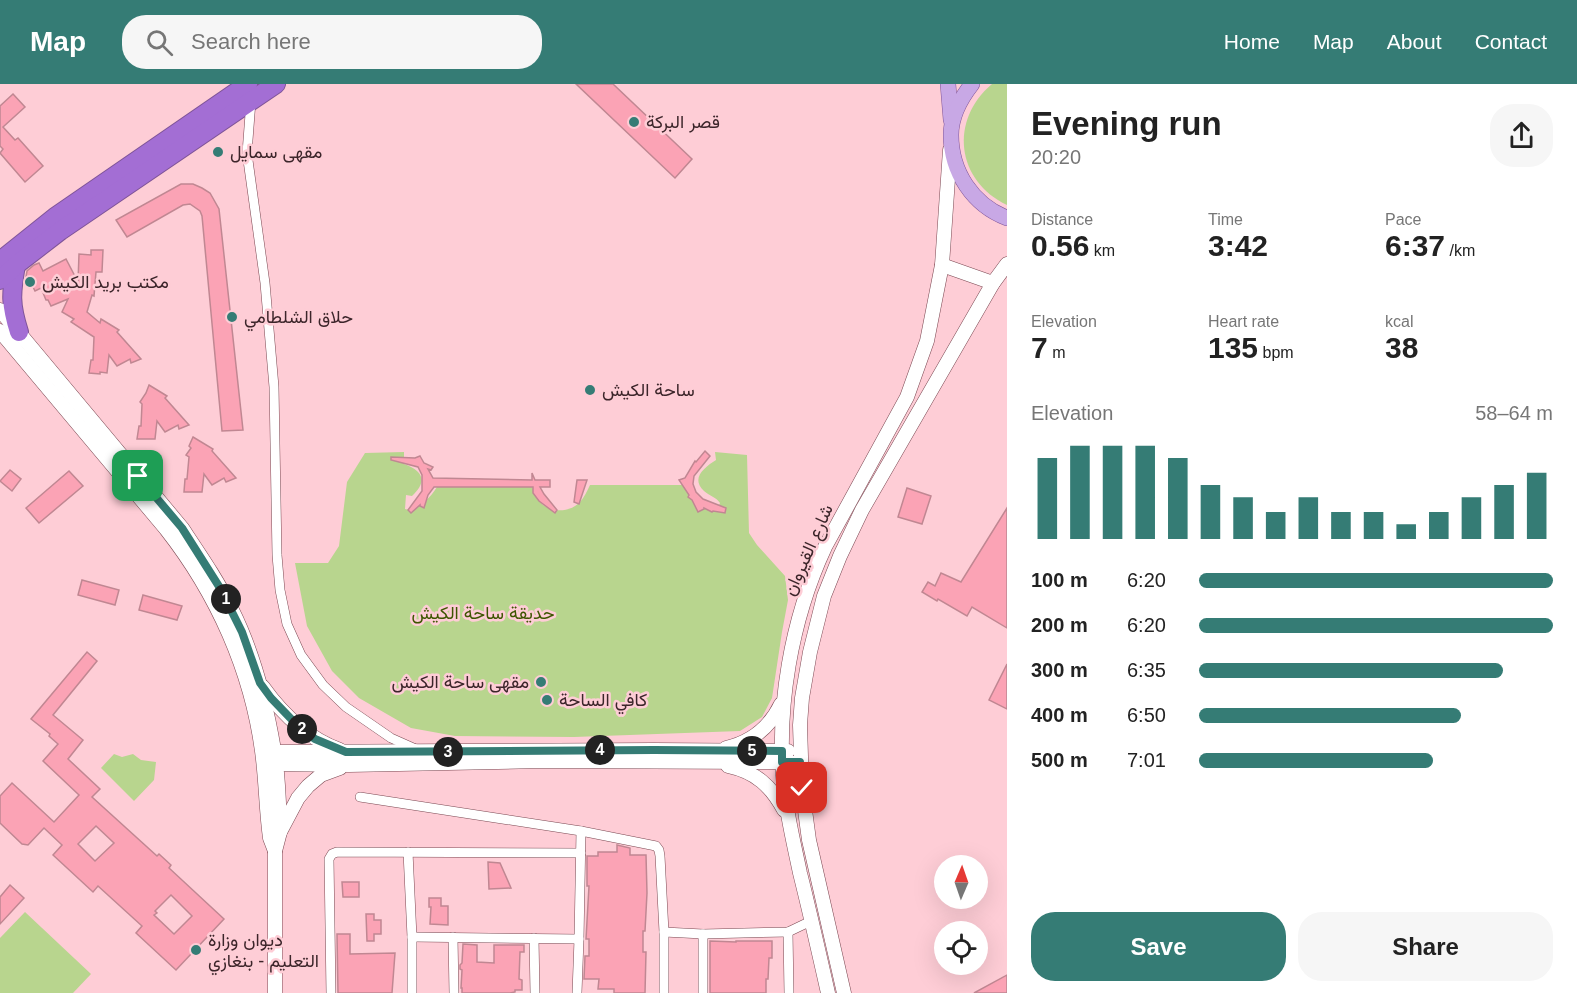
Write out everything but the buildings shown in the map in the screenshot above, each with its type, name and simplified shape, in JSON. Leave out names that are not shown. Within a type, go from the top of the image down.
[{"type":"highway","points":[[0,280],[18,245],[55,217],[220,102],[276,84]]},
{"type":"highway","points":[[8,263],[91,209],[249,93]]},
{"type":"highway","points":[[0,249],[18,245]]},
{"type":"highway","points":[[8,263],[13,313],[10,338]]},
{"type":"main road","points":[[948,84],[955,161],[962,181],[977,200],[996,214],[1007,218]]},
{"type":"main road","points":[[952,132],[956,111],[972,84]]},
{"type":"main road","name":"شارع القيروان","points":[[828,993],[784,789],[782,723],[785,697],[795,632],[806,594],[825,547],[907,397],[927,341],[942,265],[952,132]]},
{"type":"main road","name":"شارع القيروان","points":[[844,993],[804,809],[800,725],[802,698],[816,624],[840,556],[862,510],[993,283],[1007,264]]},
{"type":"main road","points":[[942,265],[993,283]]},
{"type":"main road","points":[[0,310],[10,338],[166,529],[198,575],[235,646],[250,689],[269,758],[269,829],[275,851]]},
{"type":"main road","points":[[0,331],[10,338],[182,528],[232,610],[260,683],[280,832]]},
{"type":"main road","points":[[260,683],[296,724],[315,739],[347,758]]},
{"type":"main road","points":[[710,757],[753,737],[764,729],[775,716],[785,697]]},
{"type":"main road","points":[[274,993],[275,851],[280,832],[298,798],[308,786],[347,758],[423,752],[654,750],[710,757],[753,775],[768,786],[789,820]]},
{"type":"main road","points":[[269,758],[552,761],[800,756]]},
{"type":"street","points":[[220,102],[228,84]]},
{"type":"street","points":[[249,93],[247,153],[265,283],[274,387],[277,555],[280,590],[287,624],[301,655],[323,685],[345,707],[392,738],[423,752]]},
{"type":"street","points":[[360,796],[581,831],[656,846],[660,856],[664,993]]},
{"type":"street","points":[[577,993],[581,831]]},
{"type":"street","points":[[331,993],[329,859],[332,854],[337,852],[581,853]]},
{"type":"street","points":[[408,852],[412,993]]},
{"type":"street","points":[[664,932],[703,934],[788,932],[811,921]]},
{"type":"street","points":[[788,932],[789,993]]},
{"type":"street","points":[[703,934],[703,993]]},
{"type":"street","points":[[411,937],[579,939]]},
{"type":"street","points":[[453,937],[454,993]]},
{"type":"street","points":[[534,938],[535,993]]},
{"type":"green space","points":[[992,84],[1007,84],[1007,205],[990,194],[977,181],[964,149],[964,132],[969,115],[978,99]]},
{"type":"green space","name":"حديقة ساحة الكيش","points":[[404,452],[404,464],[416,470],[422,481],[412,496],[406,495],[405,509],[409,510],[425,501],[437,487],[532,487],[546,507],[566,510],[579,503],[590,485],[686,485],[693,499],[718,508],[720,503],[704,491],[698,482],[701,473],[716,460],[715,452],[747,455],[749,533],[785,576],[788,600],[772,698],[762,717],[740,731],[574,737],[455,736],[411,728],[359,698],[332,671],[307,626],[295,563],[328,563],[339,546],[347,482],[365,453]]},
{"type":"green space","points":[[114,754],[122,757],[133,754],[141,760],[156,762],[154,780],[134,801],[101,768]]},
{"type":"green space","points":[[25,912],[91,974],[73,993],[0,993],[0,938]]},
{"type":"place","name":"قصر البركة","points":[[634,122]]},
{"type":"place","name":"مقهى سمايل","points":[[218,152]]},
{"type":"place","name":"مكتب بريد الكيش","points":[[30,282]]},
{"type":"place","name":"حلاق الشلطامي","points":[[232,317]]},
{"type":"place","name":"ساحة الكيش","points":[[590,390]]},
{"type":"place","name":"مقهى ساحة الكيش","points":[[541,682]]},
{"type":"place","name":"كافي الساحة","points":[[547,700]]},
{"type":"place","name":"ديوان وزارة التعليم - بنغازي","points":[[196,950]]},
{"type":"route","points":[[138,476],[182,528],[203,559],[232,610],[254,662],[260,683],[283,712],[296,724],[315,739],[329,746],[346,752],[782,751],[782,762],[800,762],[802,788]]}]
